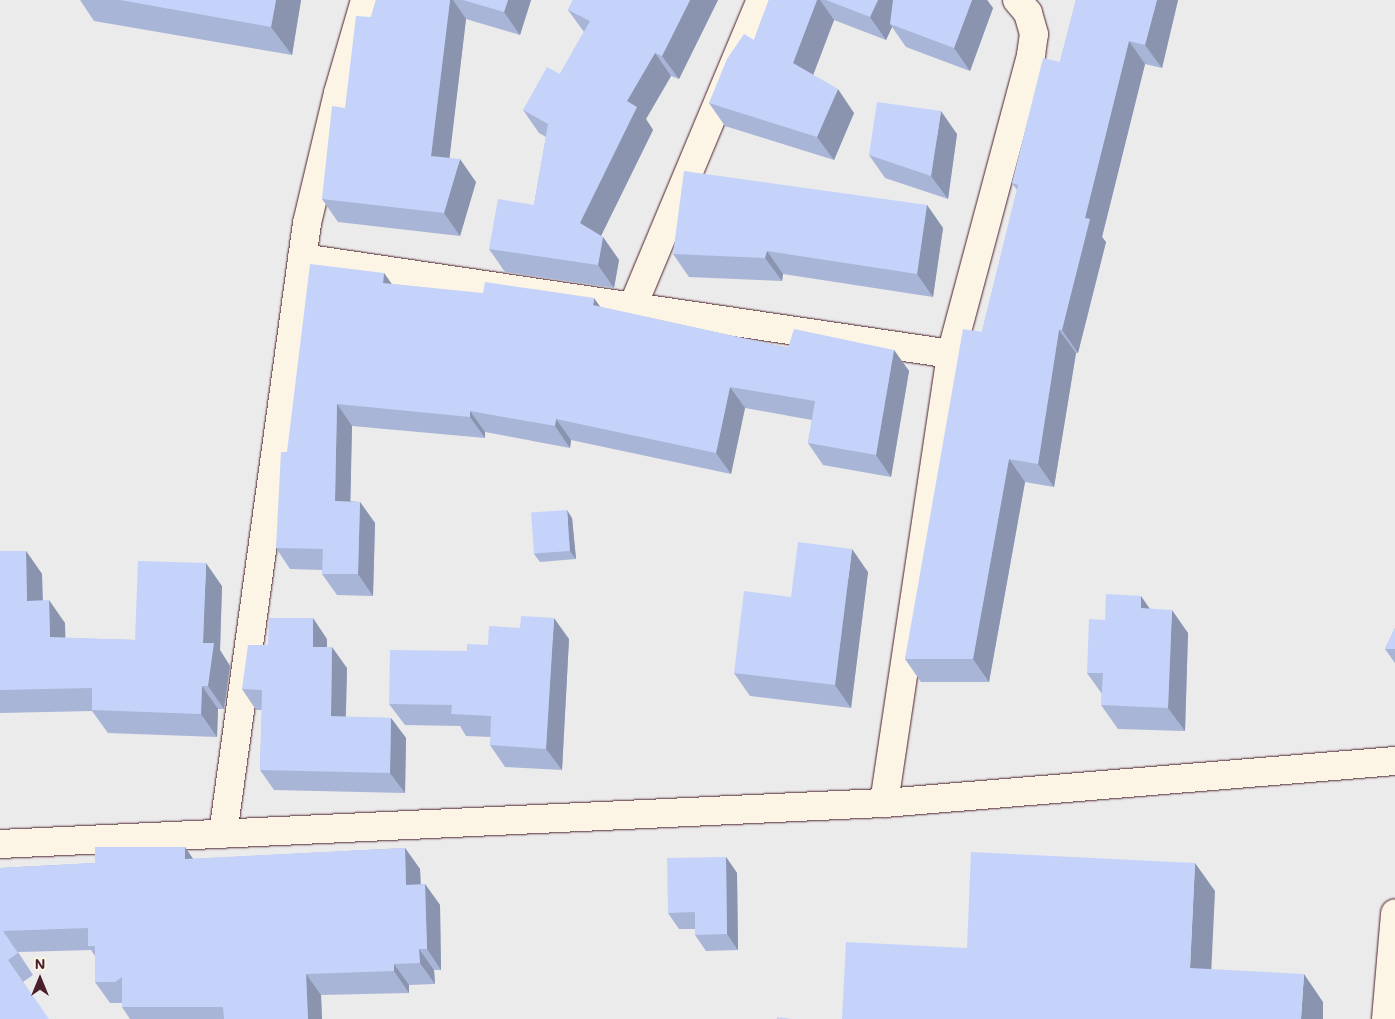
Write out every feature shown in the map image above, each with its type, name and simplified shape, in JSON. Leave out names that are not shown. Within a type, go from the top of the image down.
[{"type":"street","points":[[223,834],[307,223],[338,93],[365,0]]},
{"type":"street","points":[[632,308],[760,0]]},
{"type":"street","points":[[884,803],[951,354],[1031,55],[1034,34],[1028,13],[1017,0]]},
{"type":"street","points":[[302,258],[951,354]]},
{"type":"street","points":[[0,844],[884,803],[1395,760]]},
{"type":"street","points":[[1386,1019],[1395,913]]},
{"type":"building","points":[[120,0],[276,0],[271,27]]},
{"type":"building","points":[[376,0],[450,0],[431,156],[460,159],[444,213],[322,199],[332,106],[345,108],[356,16],[371,17]]},
{"type":"building","points":[[463,0],[508,0],[504,12]]},
{"type":"building","points":[[573,0],[690,0],[662,56],[655,53],[627,101],[637,107],[580,223],[603,237],[598,265],[489,249],[498,199],[534,205],[548,124],[523,110],[547,67],[560,74],[590,21],[568,10]]},
{"type":"building","points":[[769,0],[817,0],[793,63],[838,89],[817,137],[709,103],[727,59],[744,34],[754,40]]},
{"type":"building","points":[[826,0],[878,0],[870,17]]},
{"type":"building","points":[[893,0],[972,0],[954,48],[890,24]]},
{"type":"building","points":[[1076,0],[1157,0],[1145,45],[1129,41],[1085,218],[1090,219],[1062,330],[1059,330],[1038,464],[1009,459],[973,659],[905,659],[963,329],[982,332],[1018,185],[1012,183],[1043,58],[1060,62]]},
{"type":"building","points":[[877,102],[941,111],[931,176],[869,155]]},
{"type":"building","points":[[684,171],[927,205],[917,274],[767,251],[765,258],[673,254]]},
{"type":"building","points":[[310,264],[384,273],[383,283],[483,293],[485,282],[594,298],[593,305],[788,348],[794,329],[894,350],[876,455],[808,443],[815,401],[730,387],[716,453],[556,419],[555,426],[470,411],[470,417],[337,404],[335,501],[360,502],[358,574],[322,574],[323,549],[276,548],[281,452],[287,452]]},
{"type":"building","points":[[567,510],[570,551],[534,553],[531,513]]},
{"type":"building","points":[[798,542],[852,549],[835,685],[734,673],[744,591],[791,597]]},
{"type":"building","points":[[0,551],[26,551],[27,601],[49,600],[50,637],[135,640],[138,561],[206,563],[203,643],[214,643],[208,686],[202,686],[201,714],[92,710],[92,688],[0,690]]},
{"type":"building","points":[[1106,594],[1141,596],[1141,608],[1172,610],[1168,708],[1101,705],[1103,673],[1087,673],[1089,619],[1105,620]]},
{"type":"building","points":[[521,616],[554,618],[546,749],[490,745],[491,716],[451,714],[452,705],[389,704],[390,650],[467,651],[467,644],[488,645],[489,626],[520,628]]},
{"type":"building","points":[[269,618],[313,618],[313,647],[332,647],[331,716],[391,718],[390,773],[260,770],[262,690],[242,689],[248,645],[268,645]]},
{"type":"building","points":[[1395,628],[1395,649],[1385,649]]},
{"type":"building","points":[[95,847],[185,847],[185,859],[405,848],[406,885],[425,884],[427,949],[419,949],[420,963],[394,964],[394,971],[306,974],[308,1019],[224,1019],[223,1007],[122,1007],[122,977],[115,982],[95,982],[95,946],[88,946],[88,928],[3,931],[18,953],[8,960],[49,1019],[0,1019],[0,868],[95,863]]},
{"type":"building","points":[[971,852],[1195,863],[1190,968],[1304,974],[1301,1019],[842,1019],[846,942],[967,948]]},
{"type":"building","points":[[726,857],[727,934],[695,935],[695,912],[668,913],[667,858]]},
{"type":"building","points":[[777,1017],[793,1019],[777,1019]]}]
